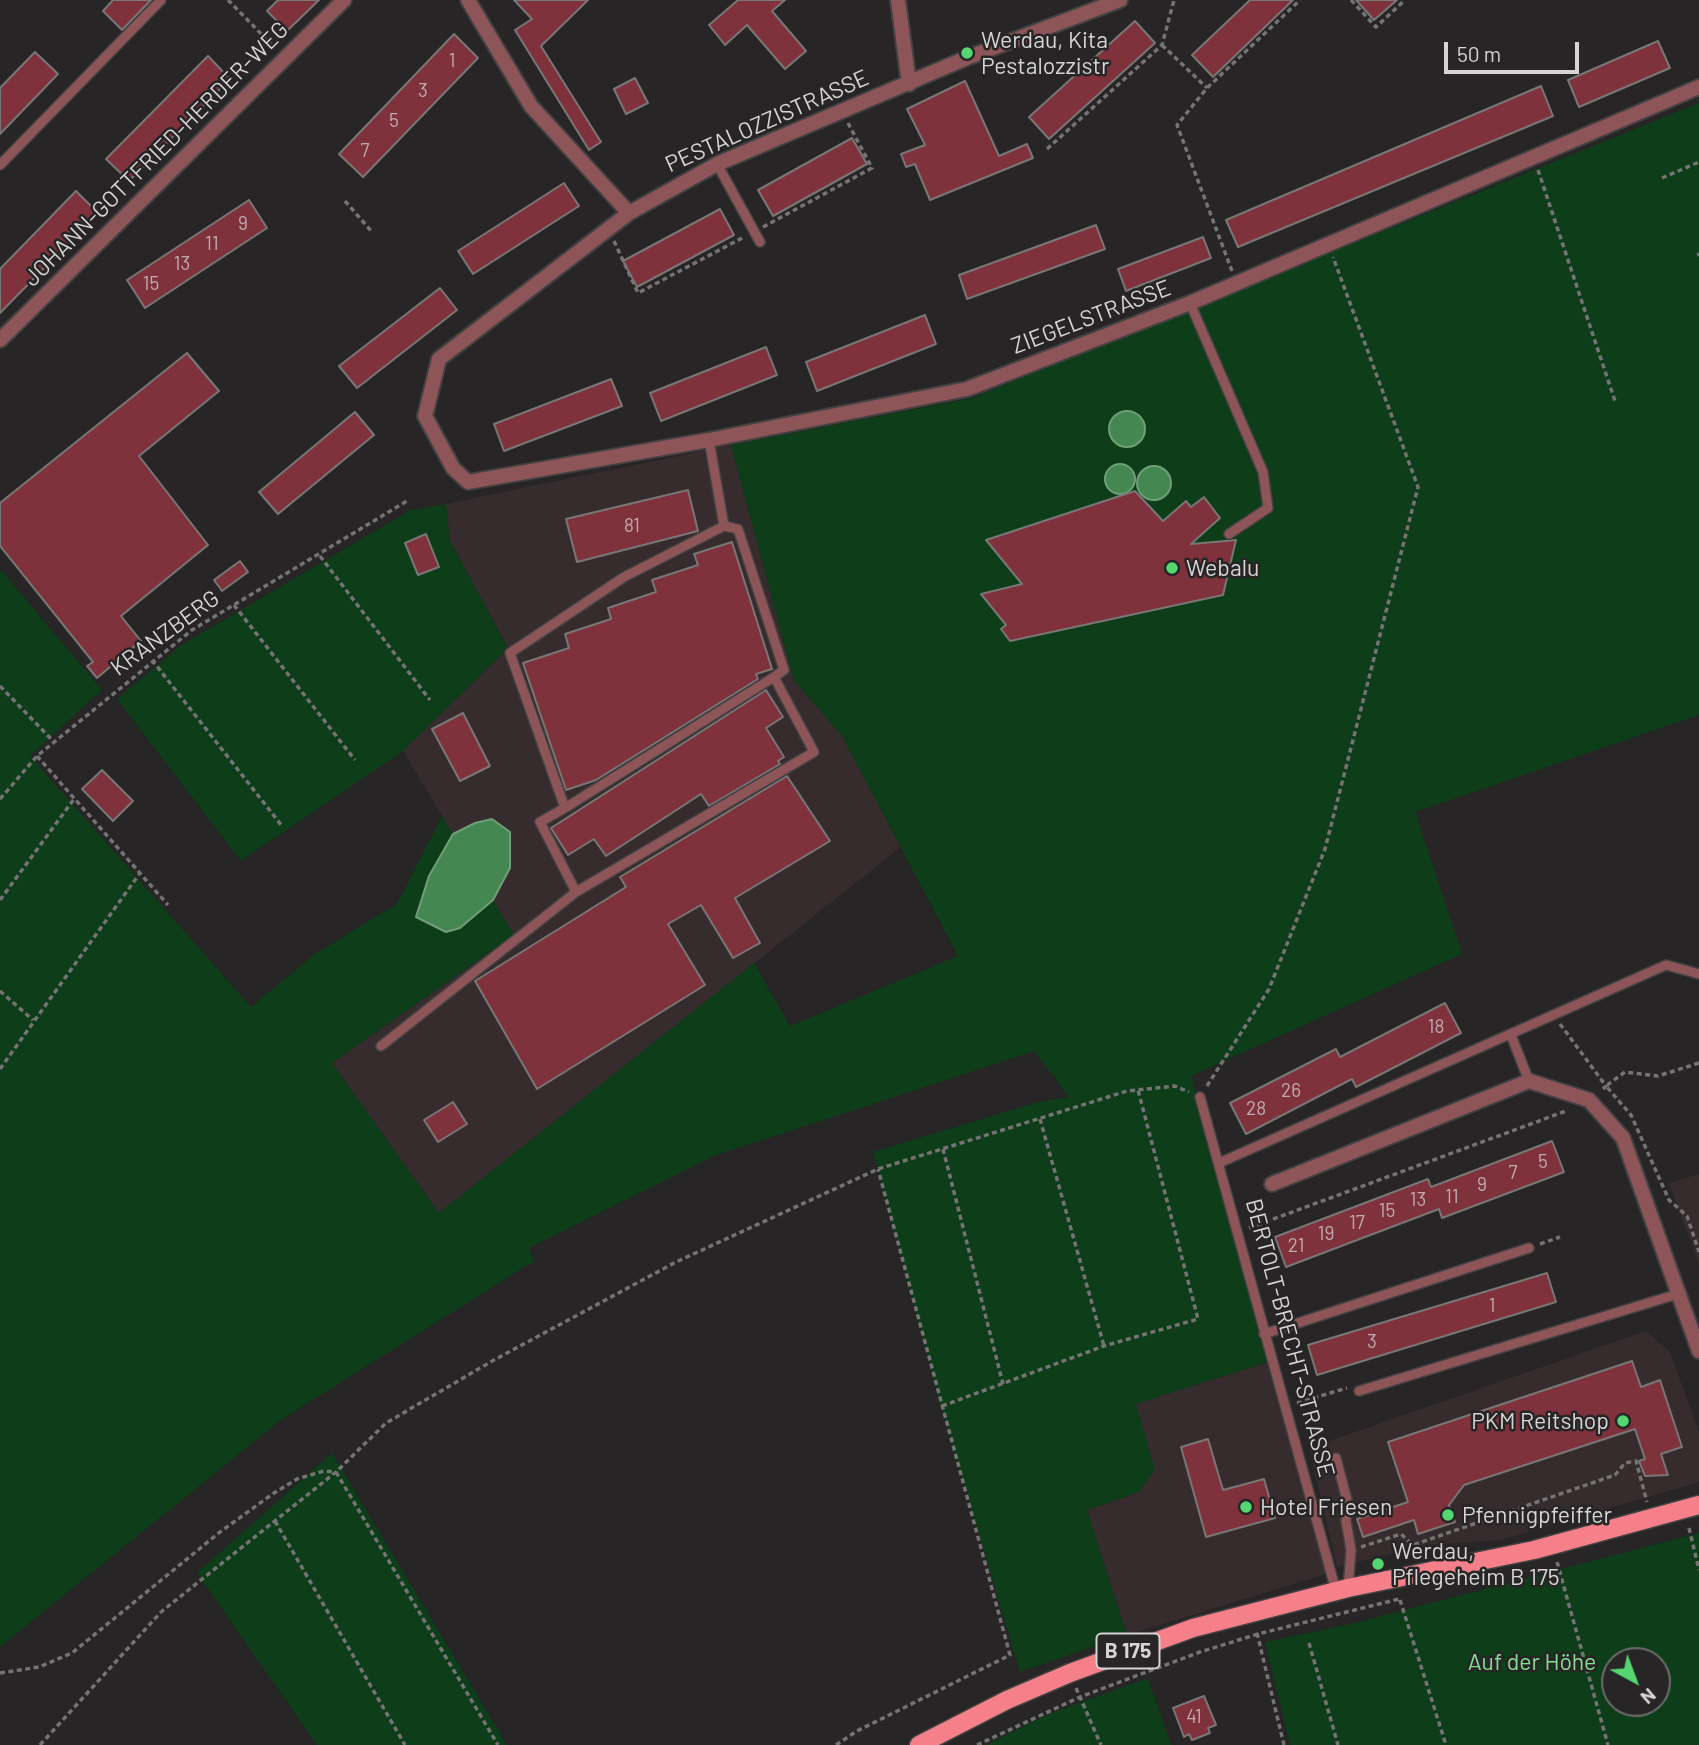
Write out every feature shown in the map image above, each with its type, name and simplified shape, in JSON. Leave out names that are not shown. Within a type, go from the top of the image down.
[{"type":"main road","name":"B 175","points":[[919,1745],[1007,1700],[1070,1673],[1193,1628],[1342,1589],[1534,1550],[1699,1505]]},
{"type":"street","name":"JOHANN-GOTTFRIED-HERDER-WEG","points":[[0,340],[344,0]]},
{"type":"street","points":[[468,0],[531,106],[629,213]]},
{"type":"street","points":[[898,0],[909,85]]},
{"type":"street","name":"PESTALOZZISTRASSE","points":[[468,482],[453,468],[425,416],[439,359],[629,213],[717,164],[909,85],[969,57],[1120,0]]},
{"type":"street","name":"ZIEGELSTRASSE","points":[[468,482],[709,440],[967,389],[1190,303],[1699,87]]},
{"type":"street","points":[[1529,1081],[1589,1100],[1623,1138],[1698,1344]]},
{"type":"street","name":"BERTOLT-BRECHT-STRASSE","points":[[1272,1184],[1529,1081]]},
{"type":"lane","points":[[0,166],[161,0]]},
{"type":"lane","points":[[717,164],[760,242]]},
{"type":"lane","points":[[1190,303],[1263,472],[1268,508],[1229,534]]},
{"type":"lane","points":[[709,440],[724,526]]},
{"type":"lane","points":[[565,808],[510,653],[624,577],[724,526],[738,529],[784,670],[565,808],[540,821],[576,892]]},
{"type":"lane","points":[[381,1046],[576,892],[814,752],[774,677]]},
{"type":"lane","points":[[1219,1163],[1557,1016],[1666,965],[1699,974]]},
{"type":"lane","points":[[1511,1035],[1529,1081]]},
{"type":"lane","name":"BERTOLT-BRECHT-STRASSE","points":[[1200,1097],[1285,1407],[1342,1589]]},
{"type":"lane","points":[[1264,1334],[1529,1248]]},
{"type":"lane","points":[[1359,1391],[1681,1293]]},
{"type":"lane","points":[[1336,1458],[1347,1500],[1346,1521],[1351,1550],[1342,1589]]},
{"type":"path","points":[[228,0],[285,58]]},
{"type":"path","points":[[1047,149],[1162,45],[1174,0]]},
{"type":"path","points":[[1236,283],[1178,125],[1207,88],[1300,0]]},
{"type":"path","points":[[1351,0],[1376,27],[1405,0]]},
{"type":"path","points":[[1162,45],[1207,88]]},
{"type":"path","points":[[1534,157],[1615,401]]},
{"type":"path","points":[[1662,178],[1699,162]]},
{"type":"path","points":[[345,201],[372,232]]},
{"type":"path","points":[[40,1745],[161,1612],[336,1472],[386,1423],[494,1360],[676,1262],[878,1169],[1138,1090],[1175,1086],[1200,1097],[1269,989],[1325,849],[1418,487],[1328,244]]},
{"type":"path","name":"KRANZBERG","points":[[0,799],[37,756],[192,629],[320,556],[407,501]]},
{"type":"path","points":[[320,556],[430,701]]},
{"type":"path","points":[[234,605],[355,760]]},
{"type":"path","points":[[152,660],[282,826]]},
{"type":"path","points":[[0,686],[55,743]]},
{"type":"path","points":[[37,756],[168,905]]},
{"type":"path","points":[[0,900],[75,799]]},
{"type":"path","points":[[0,1069],[140,873]]},
{"type":"path","points":[[0,991],[33,1021]]},
{"type":"path","points":[[1557,1016],[1562,1028],[1631,1115],[1669,1200],[1687,1216],[1699,1252]]},
{"type":"path","points":[[1236,1233],[1564,1111],[1577,1114],[1589,1100],[1625,1072],[1658,1076],[1699,1063]]},
{"type":"path","points":[[942,1406],[1104,1346],[1198,1319],[1138,1090]]},
{"type":"path","points":[[1040,1118],[1104,1346]]},
{"type":"path","points":[[943,1149],[1003,1384]]},
{"type":"path","points":[[836,1745],[857,1731],[1010,1655],[878,1169]]},
{"type":"path","points":[[1529,1248],[1560,1237]]},
{"type":"path","points":[[1285,1407],[1348,1388],[1359,1391]]},
{"type":"path","points":[[1351,1550],[1401,1534],[1413,1545],[1615,1475],[1625,1462],[1636,1461],[1647,1502]]},
{"type":"path","points":[[0,1673],[39,1667],[72,1653],[220,1532],[274,1493],[297,1479],[324,1471],[336,1472]]},
{"type":"path","points":[[336,1472],[498,1745]]},
{"type":"path","points":[[275,1521],[405,1745]]},
{"type":"path","points":[[1689,1528],[1699,1570]]},
{"type":"path","points":[[1557,1561],[1608,1745]]},
{"type":"path","points":[[1393,1579],[1446,1745]]},
{"type":"path","points":[[977,1745],[1080,1697],[1258,1634],[1399,1600]]},
{"type":"path","points":[[1250,1611],[1284,1745]]},
{"type":"path","points":[[1309,1643],[1338,1745]]},
{"type":"path","points":[[1070,1673],[1101,1745]]},
{"type":"shaded area","points":[[1127,411],[1140,416],[1145,429],[1140,442],[1127,447],[1114,442],[1109,429],[1114,416]]},
{"type":"shaded area","points":[[731,445],[794,680],[842,736],[901,847],[439,1213],[332,1063],[514,935],[493,900],[510,868],[475,823],[453,834],[403,751],[508,648],[450,541],[446,504]]},
{"type":"shaded area","points":[[1120,464],[1131,468],[1135,479],[1131,490],[1120,494],[1109,490],[1105,479],[1109,468]]},
{"type":"shaded area","points":[[1154,466],[1166,471],[1171,483],[1166,495],[1154,500],[1142,495],[1137,483],[1142,471]]},
{"type":"shaded area","points":[[492,819],[510,832],[510,868],[493,900],[460,928],[446,932],[416,917],[429,876],[453,834],[475,823]]},
{"type":"shaded area","points":[[1699,1174],[1699,1264],[1669,1183]]},
{"type":"shaded area","points":[[1646,1331],[1670,1352],[1699,1432],[1699,1482],[1501,1540],[1427,1545],[1337,1567],[1309,1448]]},
{"type":"shaded area","points":[[1274,1360],[1336,1571],[1127,1635],[1087,1510],[1139,1492],[1136,1404]]},
{"type":"green space","points":[[1699,103],[1699,715],[1415,812],[1462,954],[1191,1076],[1274,1360],[1136,1404],[1155,1470],[1139,1492],[1087,1510],[1127,1635],[1020,1672],[941,1406],[873,1152],[1038,1102],[1069,1097],[1034,1051],[714,1156],[529,1248],[534,1261],[281,1420],[0,1647],[0,569],[102,690],[30,756],[251,1007],[315,954],[397,904],[442,816],[453,834],[429,876],[460,928],[493,900],[514,935],[332,1063],[439,1213],[754,963],[790,1026],[958,956],[842,736],[794,680],[731,445],[972,398]]},
{"type":"green space","points":[[446,504],[450,541],[508,648],[403,751],[241,861],[117,699],[183,644],[411,510]]},
{"type":"green space","points":[[332,1453],[507,1745],[317,1745],[197,1573]]},
{"type":"green space","name":"Auf der Höhe","points":[[1699,1533],[1699,1745],[1290,1745],[1265,1642],[1355,1623]]},
{"type":"green space","points":[[1148,1678],[1171,1745],[986,1745],[1046,1715]]},
{"type":"building","points":[[113,0],[151,0],[122,30],[103,11]]},
{"type":"building","points":[[278,0],[319,0],[287,31],[267,11]]},
{"type":"building","points":[[514,0],[588,0],[541,46],[601,142],[589,150],[515,30],[532,19]]},
{"type":"building","points":[[738,0],[785,0],[772,11],[806,51],[785,69],[747,25],[725,45],[709,25]]},
{"type":"building","points":[[1250,0],[1293,0],[1213,77],[1192,55]]},
{"type":"building","points":[[1356,0],[1397,0],[1374,20]]},
{"type":"building","points":[[1135,21],[1155,43],[1049,139],[1029,117]]},
{"type":"building","points":[[454,34],[478,58],[363,177],[339,154]]},
{"type":"building","points":[[1658,41],[1670,68],[1579,107],[1568,80]]},
{"type":"building","points":[[35,52],[58,74],[0,134],[0,88]]},
{"type":"building","points":[[208,56],[230,79],[129,181],[106,159]]},
{"type":"building","points":[[635,78],[648,103],[626,114],[614,89]]},
{"type":"building","points":[[965,81],[999,156],[1027,144],[1033,158],[930,200],[915,164],[906,167],[901,154],[925,145],[907,109]]},
{"type":"building","points":[[1541,86],[1553,116],[1238,247],[1226,220]]},
{"type":"building","points":[[852,138],[867,164],[773,216],[758,190]]},
{"type":"building","points":[[564,183],[579,206],[473,274],[458,251]]},
{"type":"building","points":[[76,191],[98,213],[0,313],[0,269]]},
{"type":"building","points":[[249,200],[267,228],[145,308],[127,280]]},
{"type":"building","points":[[720,209],[734,235],[637,287],[623,261]]},
{"type":"building","points":[[1096,225],[1105,249],[967,299],[959,275]]},
{"type":"building","points":[[1203,237],[1211,258],[1126,291],[1118,269]]},
{"type":"building","points":[[440,288],[457,310],[357,388],[339,366]]},
{"type":"building","points":[[925,315],[936,344],[817,391],[806,362]]},
{"type":"building","points":[[766,347],[777,375],[661,421],[650,393]]},
{"type":"building","points":[[187,353],[219,391],[139,456],[208,545],[121,616],[141,641],[97,678],[87,666],[93,662],[0,546],[0,503]]},
{"type":"building","points":[[611,379],[622,406],[504,451],[494,424]]},
{"type":"building","points":[[355,412],[374,435],[278,514],[259,492]]},
{"type":"building","points":[[688,490],[698,531],[577,562],[566,519]]},
{"type":"building","points":[[1135,491],[1163,521],[1186,501],[1191,507],[1204,497],[1220,518],[1191,544],[1236,540],[1223,595],[1010,641],[1001,629],[1006,625],[981,594],[1022,584],[986,540]]},
{"type":"building","points":[[426,534],[439,567],[418,575],[405,543]]},
{"type":"building","points":[[732,542],[772,669],[756,674],[758,679],[596,780],[566,790],[523,663],[569,648],[565,634],[611,619],[608,608],[656,592],[652,580],[698,565],[694,554]]},
{"type":"building","points":[[240,561],[248,572],[222,591],[214,580]]},
{"type":"building","points":[[766,690],[783,717],[766,728],[784,757],[778,761],[780,764],[709,806],[701,794],[606,856],[594,839],[568,855],[551,828]]},
{"type":"building","points":[[463,713],[490,766],[460,781],[432,729]]},
{"type":"building","points":[[102,770],[133,801],[113,821],[82,789]]},
{"type":"building","points":[[787,776],[830,841],[735,898],[760,943],[733,958],[701,905],[668,924],[705,985],[537,1089],[475,981],[626,887],[620,877]]},
{"type":"building","points":[[1445,1003],[1461,1033],[1356,1087],[1352,1079],[1246,1134],[1230,1103],[1336,1049],[1340,1057]]},
{"type":"building","points":[[453,1102],[467,1124],[438,1142],[424,1120]]},
{"type":"building","points":[[1552,1141],[1564,1172],[1442,1218],[1439,1209],[1286,1267],[1275,1237],[1428,1179],[1431,1187]]},
{"type":"building","points":[[1547,1273],[1556,1302],[1317,1375],[1308,1345]]},
{"type":"building","points":[[1632,1361],[1641,1387],[1660,1380],[1682,1447],[1661,1454],[1668,1475],[1645,1476],[1639,1461],[1645,1459],[1635,1429],[1464,1485],[1449,1505],[1455,1522],[1418,1534],[1414,1520],[1363,1537],[1357,1519],[1408,1502],[1388,1442]]},
{"type":"building","points":[[1208,1439],[1223,1490],[1264,1479],[1275,1518],[1206,1537],[1181,1447]]},
{"type":"building","points":[[1204,1696],[1216,1725],[1208,1728],[1210,1733],[1192,1740],[1189,1734],[1184,1737],[1173,1708]]},
{"type":"place","name":"Werdau, Kita Pestalozzistr","points":[[967,53]]},
{"type":"place","name":"Webalu","points":[[1172,568]]},
{"type":"place","name":"PKM Reitshop","points":[[1623,1421]]},
{"type":"place","name":"Hotel Friesen","points":[[1246,1507]]},
{"type":"place","name":"Pfennigpfeiffer","points":[[1448,1515]]},
{"type":"place","name":"Werdau, Pflegeheim B 175","points":[[1378,1564]]}]
